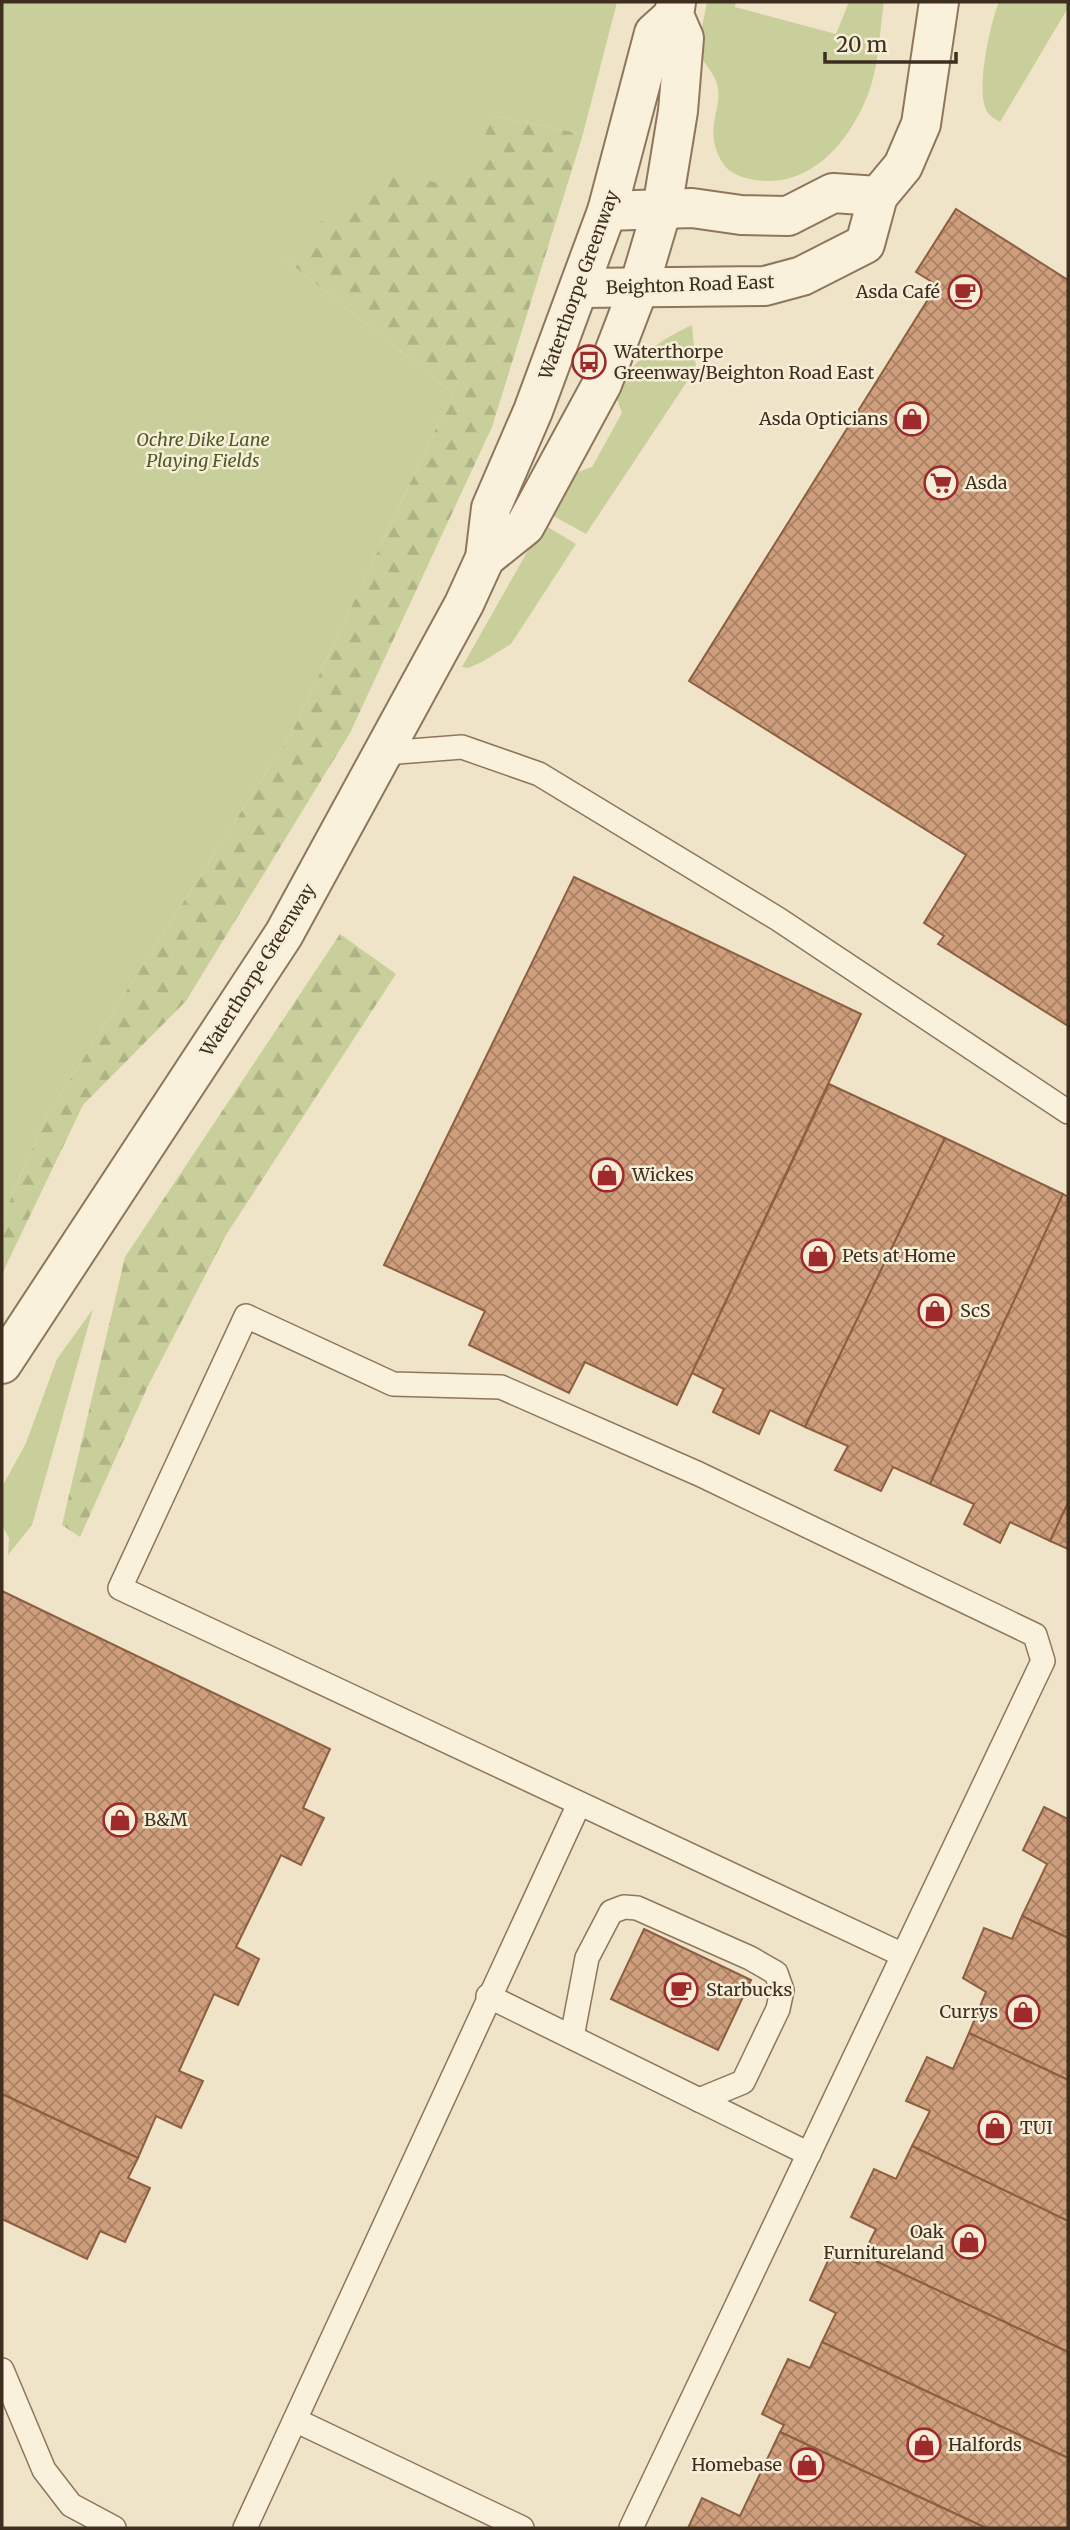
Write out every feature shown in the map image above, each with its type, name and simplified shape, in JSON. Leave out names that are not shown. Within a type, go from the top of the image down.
[{"type":"street","name":"Beighton Road East","points":[[581,288],[765,286],[802,276],[865,244],[878,196],[903,166],[921,124],[939,2]]},
{"type":"street","name":"Waterthorpe Greenway","points":[[485,558],[525,526],[601,384],[638,289],[662,209],[682,64],[684,38],[675,9]]},
{"type":"street","name":"Waterthorpe Greenway","points":[[2,1364],[284,934],[385,753],[485,558],[491,508],[581,288],[607,211],[654,33],[675,9]]},
{"type":"street","points":[[607,211],[692,208],[741,215],[788,216],[833,193],[878,196]]},
{"type":"lane","points":[[385,753],[463,747],[539,774],[778,919],[1068,1112]]},
{"type":"lane","points":[[631,2528],[1043,1661],[1035,1635],[699,1474],[501,1387],[393,1384],[246,1316],[120,1588],[903,1955]]},
{"type":"lane","points":[[245,2528],[488,1996],[579,1804]]},
{"type":"lane","points":[[572,2036],[587,1958],[611,1912],[624,1907],[637,1908],[750,1958],[776,1973],[782,1990],[778,2009],[743,2082],[699,2100]]},
{"type":"lane","points":[[488,1996],[809,2154]]},
{"type":"lane","points":[[2,2370],[44,2470],[71,2505],[104,2526]]},
{"type":"lane","points":[[295,2420],[522,2528]]},
{"type":"green space","name":"Ochre Dike Lane Playing Fields","points":[[2,2],[617,2],[583,134],[494,116],[465,189],[285,259],[453,393],[292,732],[46,1117],[2,1219]]},
{"type":"green space","points":[[707,2],[736,2],[735,7],[836,34],[849,2],[884,2],[871,86],[846,136],[820,163],[787,179],[769,181],[737,175],[722,162],[716,150],[713,129],[718,102],[717,84],[697,52]]},
{"type":"green space","points":[[999,2],[1068,2],[1068,8],[1000,122],[987,112],[983,89],[988,41]]},
{"type":"green space","points":[[494,116],[583,134],[492,427],[350,733],[186,1001],[83,1105],[2,1274],[2,1219],[46,1117],[292,732],[453,393],[285,259],[327,215],[389,172],[460,188]]},
{"type":"green space","points":[[692,325],[696,368],[586,534],[548,513],[570,475],[592,467],[622,413],[615,394],[630,371],[657,345]]},
{"type":"green space","points":[[543,524],[576,544],[511,644],[482,662],[468,668],[462,667]]},
{"type":"green space","points":[[340,934],[396,974],[226,1235],[147,1388],[80,1537],[62,1525],[125,1257]]},
{"type":"green space","points":[[93,1309],[32,1525],[8,1555],[9,1538],[2,1525],[2,1487],[26,1443],[57,1359]]},
{"type":"building","name":"Asda","points":[[956,209],[1068,280],[1068,1026],[938,944],[944,936],[924,923],[966,855],[689,681],[937,285],[916,272]]},
{"type":"building","name":"Wickes","points":[[574,877],[861,1014],[677,1405],[585,1362],[569,1393],[469,1345],[485,1311],[384,1265]]},
{"type":"building","name":"Pets at Home","points":[[829,1084],[945,1138],[805,1427],[770,1410],[759,1434],[713,1412],[724,1389],[692,1373]]},
{"type":"building","name":"ScS","points":[[945,1138],[1063,1194],[930,1484],[893,1467],[881,1491],[835,1470],[848,1446],[805,1427]]},
{"type":"building","points":[[1063,1194],[1068,1197],[1068,1503],[1050,1541],[1010,1522],[1000,1543],[964,1524],[974,1504],[930,1484]]},
{"type":"building","points":[[1068,1503],[1068,1549],[1050,1541]]},
{"type":"building","points":[[2,1591],[330,1749],[303,1808],[324,1818],[301,1865],[281,1855],[236,1947],[259,1959],[238,2005],[214,1994],[179,2071],[203,2081],[181,2128],[156,2116],[138,2158],[2,2094]]},
{"type":"building","points":[[1044,1807],[1068,1819],[1068,1938],[1022,1916],[1047,1864],[1023,1850]]},
{"type":"building","name":"Currys","points":[[1022,1916],[1068,1938],[1068,2080],[969,2033],[986,1992],[963,1978],[984,1928],[1012,1939]]},
{"type":"building","name":"Starbucks","points":[[644,1929],[751,1980],[718,2050],[611,1999]]},
{"type":"building","name":"TUI","points":[[969,2033],[1068,2080],[1068,2221],[912,2146],[930,2111],[906,2101],[927,2057],[953,2069]]},
{"type":"building","points":[[2,2094],[138,2158],[128,2178],[150,2188],[125,2242],[100,2231],[87,2259],[2,2219]]},
{"type":"building","name":"Oak Furnitureland","points":[[912,2146],[1068,2221],[1068,2352],[863,2255],[876,2229],[851,2217],[874,2169],[896,2179]]},
{"type":"building","points":[[832,2252],[859,2264],[863,2255],[1068,2352],[1068,2458],[822,2342],[836,2313],[810,2300]]},
{"type":"building","name":"Halfords","points":[[822,2342],[1068,2458],[1068,2528],[986,2528],[780,2432],[784,2425],[762,2414],[788,2359],[810,2368]]},
{"type":"building","name":"Homebase","points":[[780,2432],[986,2528],[688,2528],[702,2498],[740,2516]]},
{"type":"place","name":"Asda Café","points":[[965,292]]},
{"type":"place","name":"Waterthorpe Greenway/Beighton Road East","points":[[589,362]]},
{"type":"place","name":"Asda Opticians","points":[[912,419]]},
{"type":"place","name":"Asda","points":[[941,483]]},
{"type":"place","name":"Wickes","points":[[607,1175]]},
{"type":"place","name":"Pets at Home","points":[[818,1256]]},
{"type":"place","name":"ScS","points":[[935,1311]]},
{"type":"place","name":"B&M","points":[[120,1820]]},
{"type":"place","name":"Starbucks","points":[[681,1990]]},
{"type":"place","name":"Currys","points":[[1023,2012]]},
{"type":"place","name":"TUI","points":[[995,2128]]},
{"type":"place","name":"Oak Furnitureland","points":[[969,2242]]},
{"type":"place","name":"Halfords","points":[[924,2445]]},
{"type":"place","name":"Homebase","points":[[807,2465]]}]
